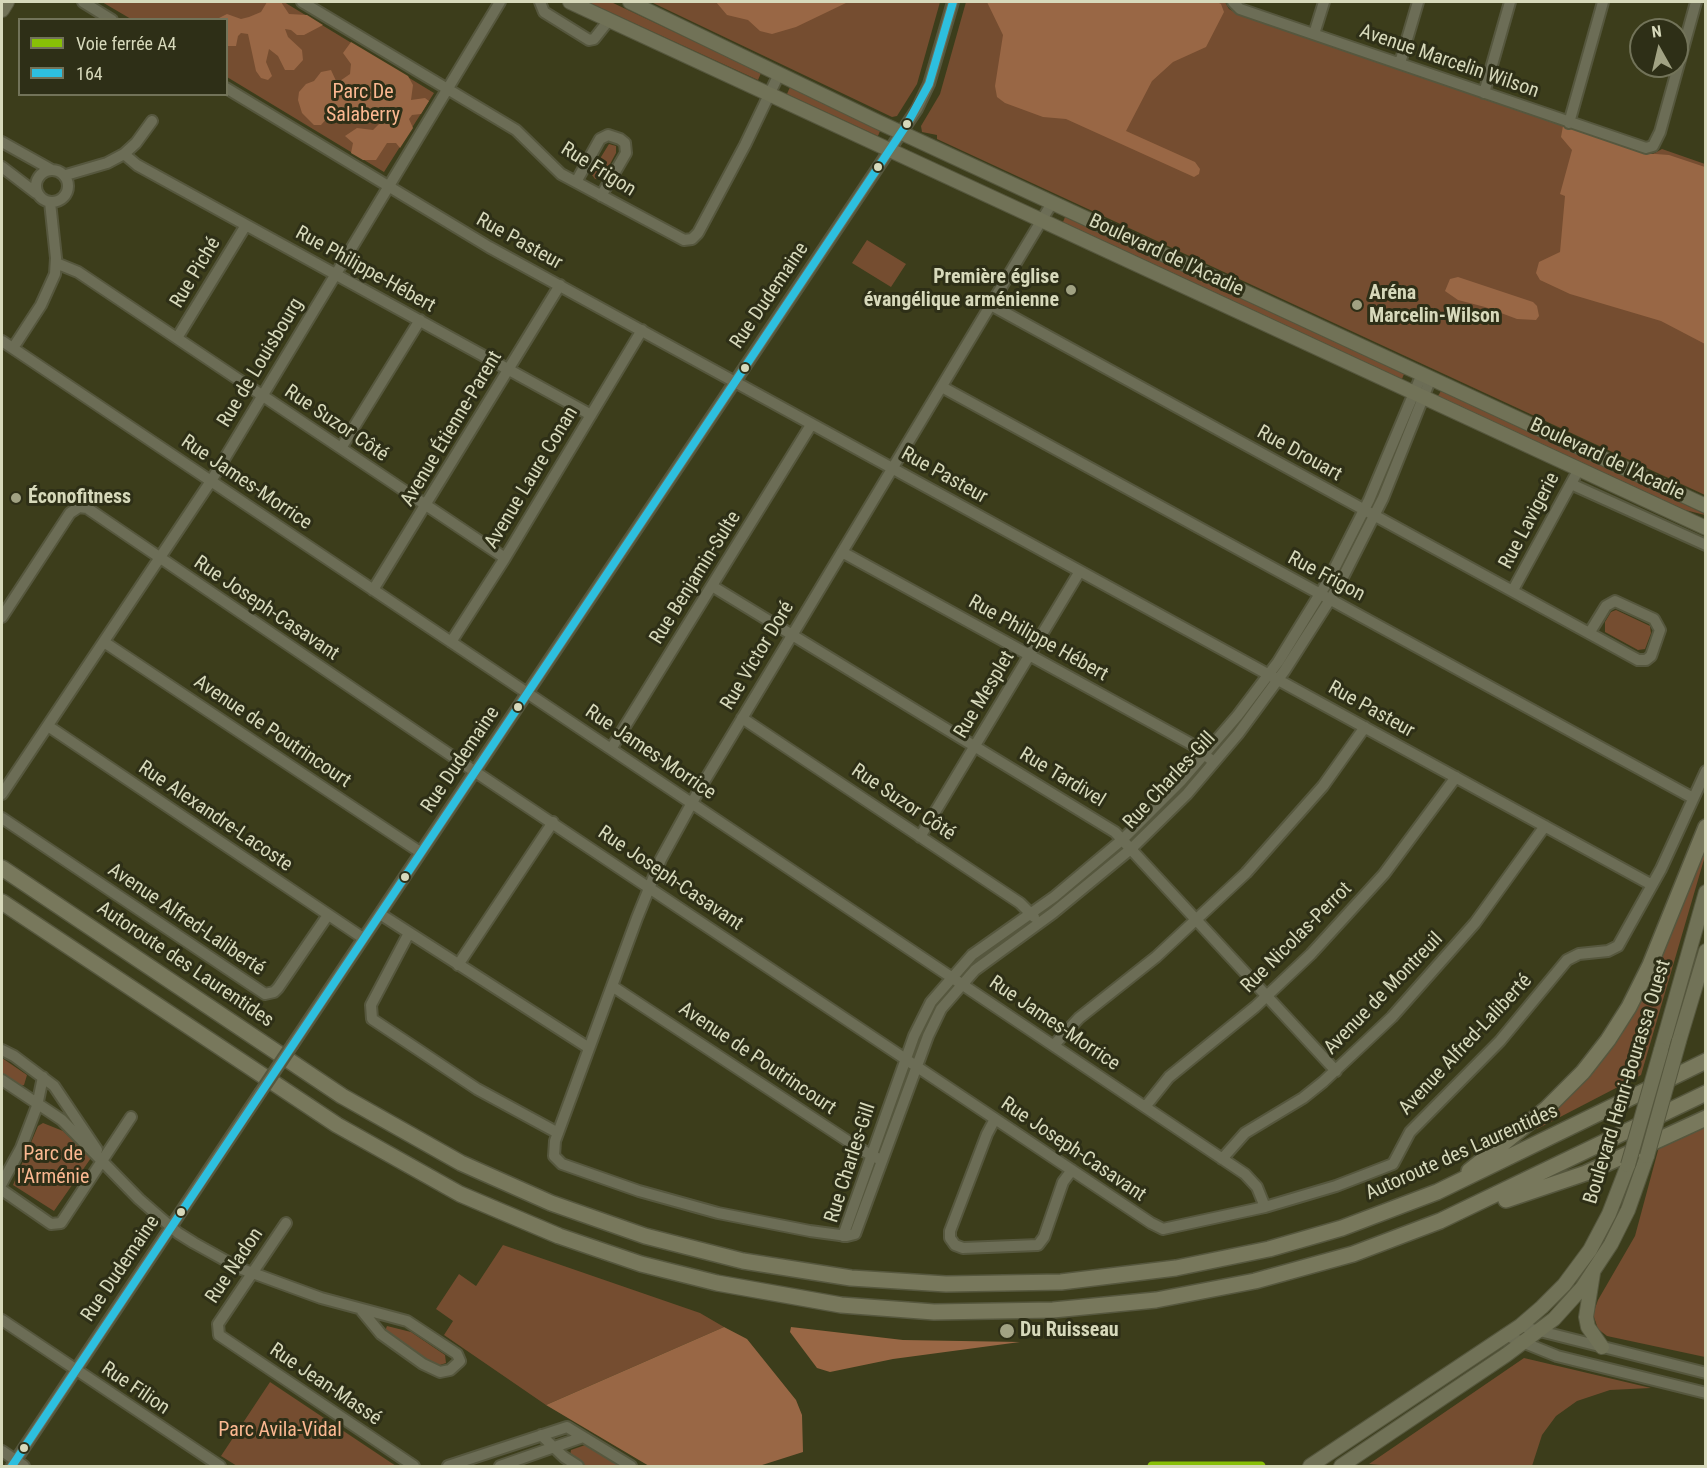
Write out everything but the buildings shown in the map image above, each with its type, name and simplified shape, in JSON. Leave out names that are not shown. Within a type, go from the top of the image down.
[{"type":"highway","points":[[1453,1185],[1546,1109],[1583,1072],[1608,1040],[1629,1007],[1650,965],[1706,827]]},
{"type":"highway","name":"Autoroute des Laurentides","points":[[2,868],[342,1096],[432,1148],[505,1184],[570,1211],[655,1239],[743,1261],[851,1278],[929,1284],[999,1285],[1099,1279],[1176,1268],[1277,1247],[1369,1218],[1453,1185],[1706,1061]]},
{"type":"highway","points":[[2,902],[323,1116],[418,1172],[478,1202],[559,1236],[633,1261],[717,1283],[816,1301],[889,1309],[981,1313],[1073,1309],[1156,1300],[1249,1282],[1333,1260],[1586,1173],[1706,1118]]},
{"type":"highway","points":[[1416,1231],[1518,1186],[1706,1093]]},
{"type":"main road","points":[[2,10],[7,2]]},
{"type":"main road","name":"Boulevard de l'Acadie","points":[[570,2],[1706,528]]},
{"type":"main road","name":"Boulevard de l'Acadie","points":[[630,2],[901,133],[1706,506]]},
{"type":"main road","name":"Boulevard Henri-Bourassa Ouest","points":[[1310,1467],[1520,1326],[1563,1285],[1590,1250],[1610,1214],[1628,1166],[1706,892]]},
{"type":"main road","name":"Boulevard Henri-Bourassa Ouest","points":[[1341,1467],[1540,1331],[1559,1314],[1593,1273],[1623,1221],[1647,1156],[1706,951]]},
{"type":"main road","points":[[1593,1273],[1586,1317],[1588,1327],[1602,1347]]},
{"type":"street","points":[[83,2],[109,18]]},
{"type":"street","name":"Rue Frigon","points":[[302,2],[516,130],[557,171],[678,238],[692,239],[698,233],[740,155],[779,74]]},
{"type":"street","name":"Rue de Louisbourg","points":[[3,787],[48,726],[211,481],[500,2]]},
{"type":"street","points":[[540,2],[544,12],[589,40],[594,39],[609,20]]},
{"type":"street","name":"Rue Dudemaine","points":[[17,1465],[76,1370],[292,1044],[901,133],[929,84],[953,2]]},
{"type":"street","name":"Avenue Marcelin Wilson","points":[[1233,2],[1240,9],[1569,123],[1649,148],[1655,144],[1698,3]]},
{"type":"street","points":[[1314,34],[1324,2]]},
{"type":"street","points":[[1400,63],[1418,2]]},
{"type":"street","points":[[1484,93],[1510,2]]},
{"type":"street","points":[[1569,123],[1603,2]]},
{"type":"street","name":"Rue Pasteur","points":[[228,89],[474,238],[1652,885]]},
{"type":"street","points":[[2,142],[52,170],[66,175],[107,163],[124,154],[136,143],[152,121]]},
{"type":"street","points":[[576,182],[601,138],[610,135],[620,139],[625,143],[626,153],[602,196]]},
{"type":"street","name":"Rue Philippe-Hébert","points":[[124,154],[137,165],[591,415]]},
{"type":"street","points":[[2,167],[42,200],[50,202],[60,200],[65,193],[68,183],[66,175]]},
{"type":"street","points":[[36,193],[40,176],[52,170]]},
{"type":"street","points":[[13,348],[45,299],[54,276],[56,263],[50,202]]},
{"type":"street","name":"Rue Victor Doré","points":[[843,1236],[779,1226],[681,1204],[567,1166],[554,1156],[558,1133],[649,887],[692,804],[1052,203]]},
{"type":"street","name":"Rue Piché","points":[[177,338],[246,225]]},
{"type":"street","name":"Rue Suzor Côté","points":[[56,263],[78,272],[505,558]]},
{"type":"street","name":"Avenue Étienne-Parent","points":[[373,590],[560,285]]},
{"type":"street","name":"Rue Drouart","points":[[991,305],[1642,661],[1651,656],[1660,630],[1654,619],[1615,601],[1606,606],[1590,632]]},
{"type":"street","points":[[341,448],[420,320]]},
{"type":"street","name":"Avenue Laure Conan","points":[[451,642],[505,558],[642,330]]},
{"type":"street","name":"Rue James-Morrice","points":[[2,340],[1222,1159],[1254,1183],[1265,1207]]},
{"type":"street","name":"Rue Charles-Gill","points":[[843,1236],[856,1233],[916,1067],[938,1014],[962,983],[981,966],[1040,924],[1132,848],[1214,762],[1274,677],[1325,597],[1370,512],[1426,376]]},
{"type":"street","name":"Rue Frigon","points":[[942,387],[1694,798]]},
{"type":"street","name":"Rue Benjamin-Sulte","points":[[611,749],[811,424]]},
{"type":"street","name":"Rue Lavigerie","points":[[1514,590],[1579,469]]},
{"type":"street","name":"Boulevard de l'Acadie","points":[[1571,484],[1706,545]]},
{"type":"street","name":"Rue Joseph-Casavant","points":[[2,617],[70,513],[76,508],[89,510],[474,771],[1160,1228]]},
{"type":"street","name":"Rue Philippe Hébert","points":[[842,552],[1193,745],[1214,762]]},
{"type":"street","name":"Rue Mesplet","points":[[920,837],[1080,571]]},
{"type":"street","name":"Rue Tardivel","points":[[712,586],[1112,829],[1336,1071]]},
{"type":"street","name":"Avenue de Poutrincourt","points":[[104,642],[420,852]]},
{"type":"street","name":"Rue Charles-Gill","points":[[843,1236],[906,1059],[926,1010],[951,976],[972,955],[1031,914],[1123,839],[1205,754],[1274,677]]},
{"type":"street","name":"Rue Suzor Côté","points":[[742,718],[920,837],[1031,914],[1040,924]]},
{"type":"street","name":"Rue Alexandre-Lacoste","points":[[48,726],[363,938]]},
{"type":"street","points":[[1054,1045],[1083,1014],[1140,971],[1198,921],[1297,818],[1331,777],[1365,727]]},
{"type":"street","name":"Avenue Alfred-Laliberté","points":[[1160,1228],[1265,1207],[1336,1186],[1393,1164],[1410,1132],[1500,1041],[1567,960],[1579,954],[1611,951],[1618,946],[1652,885],[1706,771]]},
{"type":"street","name":"Rue Nicolas-Perrot","points":[[1145,1107],[1164,1082],[1267,995],[1311,954],[1372,888],[1456,777]]},
{"type":"street","name":"Avenue Alfred-Laliberté","points":[[2,818],[266,994],[271,994],[278,988],[328,915]]},
{"type":"street","points":[[458,964],[553,822]]},
{"type":"street","name":"Avenue de Montreuil","points":[[1222,1159],[1245,1134],[1303,1098],[1336,1071],[1392,1017],[1454,948],[1512,874],[1545,826]]},
{"type":"street","points":[[380,914],[589,1048]]},
{"type":"street","points":[[409,933],[371,1005],[372,1019],[477,1089],[558,1133]]},
{"type":"street","name":"Avenue de Poutrincourt","points":[[612,986],[872,1156],[883,1160]]},
{"type":"street","points":[[2,1050],[54,1086],[95,1146],[102,1162]]},
{"type":"street","points":[[2,1183],[14,1163],[37,1106],[43,1077]]},
{"type":"street","points":[[2,1080],[37,1106],[62,1120],[102,1162],[171,1227],[204,1249],[253,1273],[362,1311],[407,1321],[457,1354],[460,1361],[450,1370],[440,1372],[423,1364],[381,1334],[362,1311]]},
{"type":"street","points":[[2,1190],[51,1224],[63,1221],[131,1117]]},
{"type":"street","points":[[995,1119],[950,1230],[950,1238],[955,1245],[963,1248],[1038,1245],[1045,1234],[1063,1182],[1072,1170]]},
{"type":"street","name":"Rue Nadon","points":[[217,1331],[218,1324],[286,1223]]},
{"type":"street","name":"Rue Filion","points":[[2,1320],[220,1467]]},
{"type":"street","points":[[1520,1326],[1706,1372]]},
{"type":"street","name":"Rue Jean-Massé","points":[[217,1331],[258,1362],[414,1467]]},
{"type":"street","points":[[1505,1335],[1557,1356],[1706,1393]]},
{"type":"street","points":[[448,1467],[567,1427],[632,1467]]},
{"type":"street","points":[[542,1435],[553,1448],[578,1467]]},
{"type":"street","points":[[500,1467],[583,1437]]},
{"type":"street","points":[[2,1451],[17,1465]]},
{"type":"green space","name":"Parc De Salaberry","points":[[102,2],[284,2],[434,93],[384,172],[228,78],[228,18],[129,18]]},
{"type":"green space","points":[[267,2],[281,2],[289,14],[307,15],[323,25],[304,35],[297,35],[285,29],[288,37],[302,50],[303,60],[294,70],[285,70],[278,56],[269,49],[266,62],[272,76],[268,80],[261,78],[256,71],[248,34],[241,33],[236,46],[228,46],[228,18],[219,18],[227,14],[241,19],[261,12]]},
{"type":"green space","points":[[588,2],[611,2],[761,73],[758,80]]},
{"type":"green space","points":[[651,2],[940,2],[917,84],[897,116],[892,117]]},
{"type":"green space","points":[[716,2],[848,2],[796,27],[772,34],[760,31],[748,20],[727,15]]},
{"type":"green space","points":[[966,2],[1225,2],[1229,9],[1240,15],[1642,153],[1651,155],[1662,149],[1705,164],[1705,495],[937,139],[937,135],[922,132],[921,126],[940,94]]},
{"type":"green space","points":[[987,2],[1217,2],[1221,4],[1224,12],[1206,47],[1173,62],[1152,81],[1126,131],[1195,162],[1200,169],[1199,174],[1194,177],[1066,119],[1043,117],[1005,103],[997,97],[995,86],[1003,35]]},
{"type":"green space","points":[[351,42],[408,76],[413,85],[411,100],[425,98],[429,101],[421,114],[412,115],[409,119],[413,128],[400,148],[396,143],[387,143],[376,160],[363,160],[351,153],[353,143],[345,136],[357,128],[373,130],[383,120],[382,113],[357,116],[350,115],[345,109],[336,117],[328,117],[321,125],[314,125],[302,113],[298,100],[299,92],[306,84],[314,81],[321,72],[331,70],[337,83],[350,74],[351,64],[343,53]]},
{"type":"green space","points":[[790,87],[880,131],[878,136],[787,94]]},
{"type":"green space","points":[[1563,126],[1642,153],[1669,155],[1705,167],[1705,344],[1661,321],[1570,294],[1540,280],[1536,273],[1539,262],[1560,252],[1565,196],[1560,194],[1572,150],[1561,137]]},
{"type":"green space","points":[[609,144],[616,146],[616,153],[603,177],[595,179],[592,175],[593,170]]},
{"type":"green space","points":[[1065,217],[1404,374],[1402,379],[1063,222]]},
{"type":"green space","points":[[867,240],[906,264],[891,287],[852,263]]},
{"type":"green space","points":[[1458,277],[1533,302],[1537,306],[1539,316],[1536,320],[1517,319],[1458,300],[1445,291],[1450,279]]},
{"type":"green space","points":[[1441,391],[1705,515],[1685,510],[1438,396]]},
{"type":"green space","points":[[1616,610],[1650,626],[1651,633],[1645,649],[1638,650],[1605,632],[1605,622],[1611,612]]},
{"type":"green space","points":[[1705,837],[1705,856],[1641,1075],[1537,1129],[1534,1123],[1589,1070]]},
{"type":"green space","points":[[2,1058],[27,1075],[24,1085],[20,1086],[2,1074]]},
{"type":"green space","name":"Parc de l'Arménie","points":[[43,1123],[63,1131],[91,1158],[54,1211],[13,1185],[38,1126]]},
{"type":"green space","points":[[1705,1126],[1705,1357],[1607,1336],[1598,1329],[1593,1314],[1598,1300],[1635,1236],[1660,1143]]},
{"type":"green space","points":[[503,1245],[700,1313],[724,1327],[546,1405],[444,1335],[453,1321],[436,1309],[459,1274],[476,1286]]},
{"type":"green space","points":[[387,1326],[411,1332],[445,1355],[446,1363],[437,1366],[385,1331]]},
{"type":"green space","points":[[724,1327],[747,1339],[796,1400],[802,1415],[803,1452],[759,1466],[649,1466],[546,1405]]},
{"type":"green space","points":[[791,1327],[903,1340],[1020,1342],[893,1359],[830,1372],[817,1368],[790,1332]]},
{"type":"green space","points":[[1524,1358],[1651,1388],[1610,1390],[1577,1401],[1556,1416],[1542,1435],[1532,1466],[1369,1464]]},
{"type":"green space","name":"Parc Avila-Vidal","points":[[270,1382],[396,1466],[237,1466],[221,1456]]},
{"type":"green space","points":[[588,1444],[624,1466],[586,1466],[570,1456],[571,1450]]},
{"type":"rail line","name":"A4","points":[[1152,1466],[1261,1466]]},
{"type":"transit line","name":"164","points":[[12,1466],[907,124],[929,84],[953,2]]},
{"type":"place","name":"Première église évangélique arménienne","points":[[1071,290]]},
{"type":"place","name":"Aréna Marcelin-Wilson","points":[[1357,305]]},
{"type":"place","name":"Éconofitness","points":[[16,498]]},
{"type":"place","name":"Du Ruisseau","points":[[1007,1331]]}]
